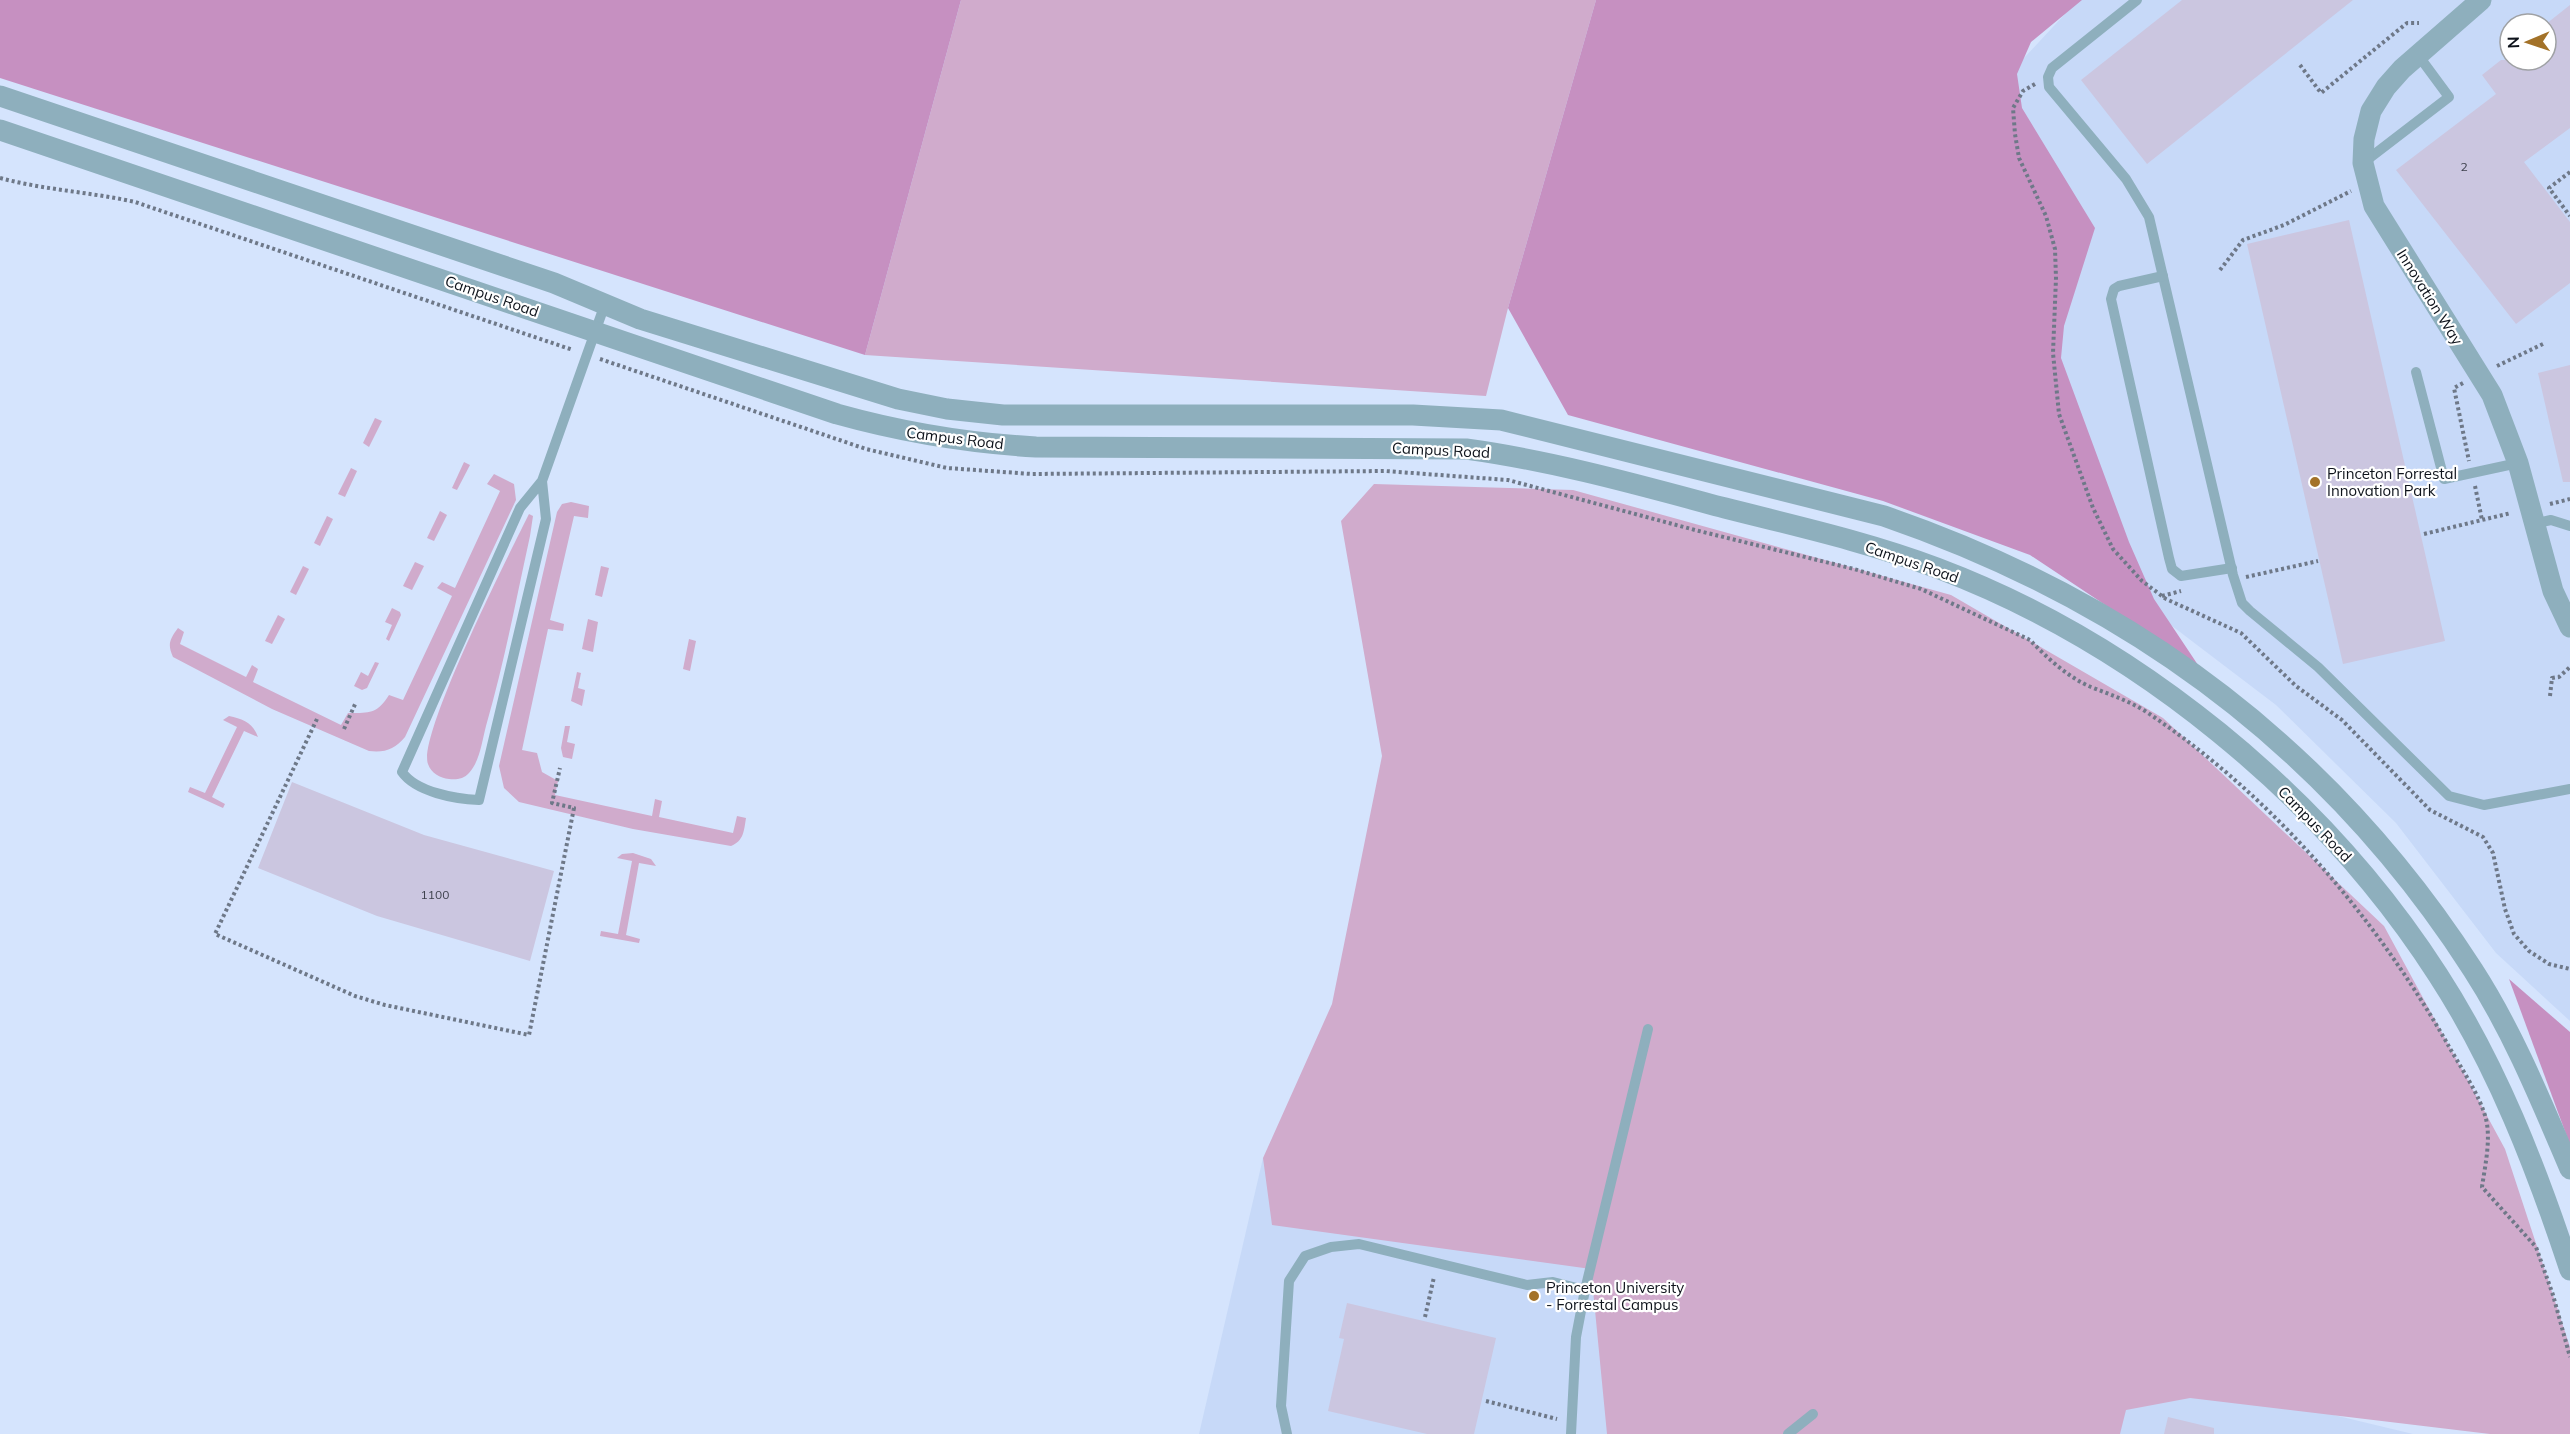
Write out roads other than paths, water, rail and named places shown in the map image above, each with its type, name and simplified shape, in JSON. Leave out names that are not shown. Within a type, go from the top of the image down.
[{"type":"street","name":"Innovation Way","points":[[2481,0],[2418,55],[2386,87],[2372,111],[2364,139],[2362,163],[2374,206],[2492,395],[2518,463],[2553,591],[2569,623]]},
{"type":"street","name":"Campus Road","points":[[0,96],[554,283],[640,319],[898,399],[947,409],[1003,415],[1433,415],[1501,420],[1884,516],[1934,533],[2020,570],[2100,613],[2190,670],[2258,722],[2331,792],[2391,858],[2473,971],[2530,1077],[2570,1169]]},
{"type":"street","name":"Campus Road","points":[[0,130],[837,414],[898,431],[969,443],[1036,447],[1466,449],[1522,457],[1829,534],[1938,569],[2044,617],[2137,671],[2225,736],[2309,815],[2381,896],[2438,975],[2483,1053],[2520,1128],[2570,1270]]},
{"type":"lane","points":[[2137,0],[2052,68],[2048,77],[2049,87],[2126,179],[2149,217],[2237,590],[2250,611],[2318,667],[2449,796],[2484,805],[2570,789]]},
{"type":"lane","points":[[2362,163],[2449,97],[2418,55]]},
{"type":"lane","points":[[2163,276],[2119,286],[2114,289],[2111,299],[2169,558],[2172,569],[2181,576],[2232,568]]},
{"type":"lane","points":[[542,481],[546,519],[479,800],[459,799],[408,782],[402,772],[520,508],[542,481],[605,304]]},
{"type":"lane","points":[[2416,372],[2444,479],[2518,463]]},
{"type":"lane","points":[[2532,516],[2570,526]]},
{"type":"lane","points":[[1571,1434],[1576,1337],[1585,1290],[1648,1029]]},
{"type":"lane","points":[[1287,1434],[1281,1406],[1289,1281],[1305,1256],[1331,1247],[1359,1244],[1527,1285],[1553,1282],[1585,1290]]},
{"type":"lane","points":[[1788,1434],[1813,1414]]},
{"type":"place","name":"Princeton Forrestal Innovation Park","points":[[2315,482]]},
{"type":"place","name":"Princeton University - Forrestal Campus","points":[[1534,1296]]}]
